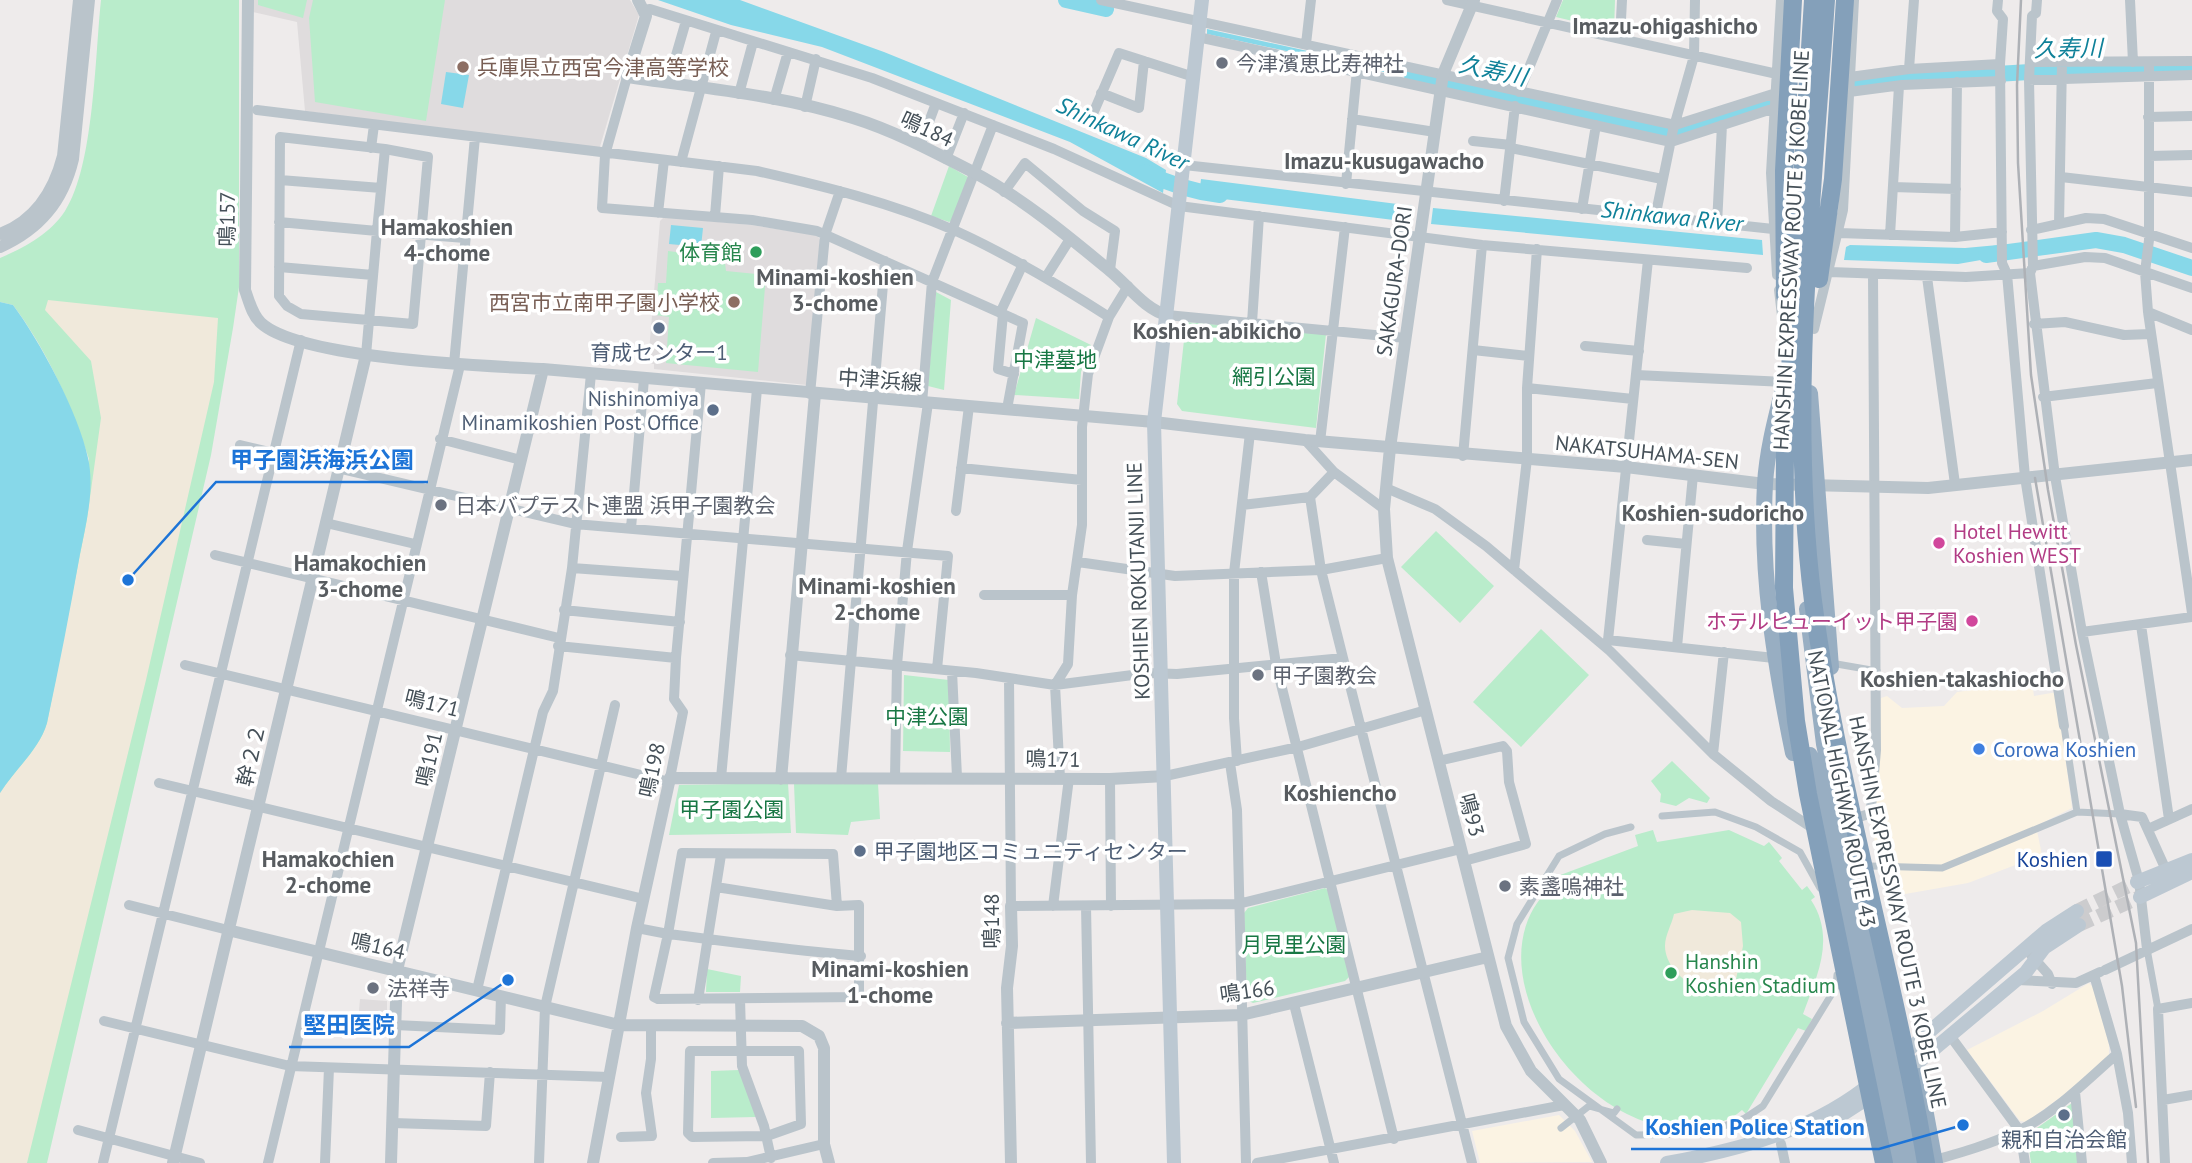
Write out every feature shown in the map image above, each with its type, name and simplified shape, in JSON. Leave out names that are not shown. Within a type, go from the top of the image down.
[{"type":"highway","points":[[1793,0],[1782,247],[1788,331],[1785,382],[1772,432],[1772,484],[1765,551],[1774,657],[1882,1163]]},
{"type":"highway","name":"HANSHIN EXPRESSWAY ROUTE 3 KOBE LINE","points":[[1813,0],[1785,450],[1784,588],[1796,721],[1808,794],[1882,1163]]},
{"type":"highway","name":"HANSHIN EXPRESSWAY ROUTE 3 KOBE LINE","points":[[1826,0],[1806,325],[1803,439],[1806,527],[1813,600],[1838,750],[1932,1162]]},
{"type":"highway","points":[[1824,255],[1834,0]]},
{"type":"highway","points":[[1811,335],[1833,179],[1845,0]]},
{"type":"highway","name":"NATIONAL HIGHWAY ROUTE 43","points":[[1811,335],[1800,485],[1808,627],[1822,776],[1897,1163]]},
{"type":"highway","points":[[1808,370],[1830,663],[1859,817],[1913,1047],[1932,1162]]},
{"type":"highway","name":"NATIONAL HIGHWAY ROUTE 43","points":[[1772,484],[1794,663],[1912,1163]]},
{"type":"main road","name":"KOSHIEN ROKUTANJI LINE","points":[[1174,1163],[1163,673],[1154,422],[1202,0]]},
{"type":"main road","points":[[2139,889],[2166,870],[2192,860]]},
{"type":"main road","points":[[2139,889],[2192,872]]},
{"type":"main road","points":[[1667,1163],[1758,1143],[1818,1118],[1916,1065],[2017,980],[2031,955],[2056,924],[2078,918]]},
{"type":"main road","points":[[1717,1163],[1781,1144],[1841,1116],[1913,1047],[2031,955]]},
{"type":"street","points":[[0,234],[30,216],[57,179],[63,156],[79,0]]},
{"type":"street","points":[[0,247],[38,224],[67,183],[74,159],[89,0]]},
{"type":"street","name":"鳴157","points":[[248,0],[245,290],[259,322],[274,332],[366,355]]},
{"type":"street","points":[[1102,0],[1199,30],[1357,70],[1519,92],[1672,133],[1776,93]]},
{"type":"street","points":[[1306,44],[1311,0]]},
{"type":"street","points":[[1447,0],[1473,3],[1693,57],[1777,74]]},
{"type":"street","points":[[1519,92],[1557,0]]},
{"type":"street","points":[[1620,39],[1622,0]]},
{"type":"street","points":[[1655,218],[1672,133],[1693,57],[1695,0]]},
{"type":"street","points":[[1786,356],[1782,247],[1771,173],[1777,74],[1793,0]]},
{"type":"street","points":[[1854,0],[1844,199],[1839,233],[1824,255],[1873,275],[1927,277],[2007,274],[2095,257],[2192,288]]},
{"type":"street","points":[[1890,235],[1903,78],[1914,0]]},
{"type":"street","points":[[1998,0],[1997,11],[2003,19],[2000,73],[2002,263],[2007,274],[2025,477],[2077,812]]},
{"type":"street","points":[[2037,0],[2036,13],[2032,16],[2030,71],[2031,270],[2034,324],[2054,476],[2082,632],[2120,814],[2139,889],[2158,1009],[2157,1045],[2165,1163]]},
{"type":"street","points":[[2130,0],[2133,62]]},
{"type":"street","name":"SAKAGURA-DORI","points":[[1390,448],[1442,82],[1473,3]]},
{"type":"street","points":[[641,5],[716,32],[816,59],[964,113],[1180,202],[1259,216],[1421,232],[1482,245],[1746,268]]},
{"type":"street","points":[[641,5],[646,16],[605,155],[602,208],[715,216],[825,235],[1023,323],[1007,409]]},
{"type":"street","points":[[668,83],[686,21]]},
{"type":"street","points":[[1199,30],[1306,44],[1442,82],[1515,106],[1596,125],[1672,133],[1722,125],[1775,108]]},
{"type":"street","points":[[681,162],[716,32]]},
{"type":"street","points":[[739,94],[753,42]]},
{"type":"street","points":[[774,100],[788,52]]},
{"type":"street","points":[[1088,123],[1119,53],[1194,77]]},
{"type":"street","points":[[805,107],[816,59]]},
{"type":"street","points":[[1101,93],[1139,108],[1144,61]]},
{"type":"street","points":[[2030,71],[2133,62],[2149,69],[2192,61]]},
{"type":"street","points":[[2030,71],[2149,69],[2192,75]]},
{"type":"street","points":[[2082,632],[2192,615],[2148,312],[2145,272],[2148,245],[2149,69]]},
{"type":"street","points":[[1346,184],[1357,70]]},
{"type":"street","points":[[2059,224],[2061,70]]},
{"type":"street","points":[[1850,77],[1957,82],[2000,73]]},
{"type":"street","points":[[1849,92],[1903,78],[2000,73]]},
{"type":"street","name":"鳴184","points":[[627,77],[774,100],[853,118],[919,146],[976,174],[1004,192],[1110,270],[1157,312],[1167,314]]},
{"type":"street","points":[[1955,237],[1957,82]]},
{"type":"street","points":[[919,146],[936,103]]},
{"type":"street","points":[[1504,201],[1515,106]]},
{"type":"street","points":[[257,110],[605,155],[757,171],[840,191],[954,230],[1023,264],[1109,317]]},
{"type":"street","points":[[946,159],[964,113]]},
{"type":"street","points":[[2148,117],[2192,116]]},
{"type":"street","points":[[1352,120],[1435,132]]},
{"type":"street","points":[[372,148],[374,125]]},
{"type":"street","points":[[895,778],[897,665],[907,551],[925,403],[932,282],[993,125]]},
{"type":"street","points":[[1582,209],[1596,125]]},
{"type":"street","points":[[1717,224],[1722,125]]},
{"type":"street","points":[[281,137],[372,148],[428,157],[413,324],[301,314],[286,306],[279,296],[281,137]]},
{"type":"street","points":[[268,1163],[320,953],[457,365],[475,137]]},
{"type":"street","points":[[1473,141],[1662,179]]},
{"type":"street","points":[[366,355],[385,149]]},
{"type":"street","points":[[2149,156],[2192,155]]},
{"type":"street","points":[[658,212],[664,160]]},
{"type":"street","points":[[1004,192],[1025,163],[1083,211],[1115,231],[1110,270]]},
{"type":"street","points":[[715,216],[719,166]]},
{"type":"street","points":[[1184,169],[1346,184],[1425,198],[1504,201],[1717,224],[1782,247]]},
{"type":"street","points":[[2061,177],[2192,191]]},
{"type":"street","points":[[280,180],[381,188]]},
{"type":"street","points":[[1893,187],[1956,189]]},
{"type":"street","points":[[781,779],[825,235],[840,191]]},
{"type":"street","points":[[1252,323],[1259,216]]},
{"type":"street","points":[[2031,230],[2086,218],[2104,219],[2192,248]]},
{"type":"street","points":[[279,222],[466,238]]},
{"type":"street","points":[[1320,442],[1345,226]]},
{"type":"street","points":[[1839,233],[2002,236]]},
{"type":"street","points":[[1046,277],[1070,239]]},
{"type":"street","points":[[1463,456],[1482,245]]},
{"type":"street","points":[[1514,570],[1527,459],[1527,388],[1537,249]]},
{"type":"street","points":[[1604,642],[1648,260]]},
{"type":"street","points":[[841,778],[885,261]]},
{"type":"street","points":[[1014,374],[998,369],[1001,313],[1023,264]]},
{"type":"street","points":[[279,267],[373,275]]},
{"type":"street","points":[[1386,488],[1435,509],[1604,642],[1713,754],[1771,801],[1811,827],[1869,814],[1877,671],[1873,275]]},
{"type":"street","points":[[1927,277],[1955,484]]},
{"type":"street","points":[[1052,906],[1065,778],[1055,685],[1068,664],[1082,525],[1083,416],[1088,374],[1109,317],[1128,286]]},
{"type":"street","points":[[2148,312],[2192,330]]},
{"type":"street","points":[[1167,314],[1406,338]]},
{"type":"street","points":[[2034,324],[2065,322],[2124,335],[2150,334]]},
{"type":"street","points":[[103,1163],[301,340]]},
{"type":"street","points":[[1585,346],[1639,351]]},
{"type":"street","points":[[1473,350],[1530,356]]},
{"type":"street","name":"中津浜線","points":[[366,355],[457,365],[543,369],[1154,422],[1390,448]]},
{"type":"street","name":"幹２２","points":[[173,1160],[366,355]]},
{"type":"street","name":"鳴191","points":[[391,1163],[397,970],[543,369]]},
{"type":"street","points":[[477,990],[543,712],[553,691],[572,568],[591,374]]},
{"type":"street","points":[[1636,375],[1785,382]]},
{"type":"street","points":[[631,528],[645,379]]},
{"type":"street","name":"鳴198","points":[[593,1163],[637,928],[683,712],[674,699],[676,658],[701,383]]},
{"type":"street","points":[[2043,397],[2157,383]]},
{"type":"street","points":[[1527,388],[1633,399]]},
{"type":"street","points":[[721,778],[757,389]]},
{"type":"street","points":[[956,511],[969,406]]},
{"type":"street","points":[[1246,1163],[1234,762],[1234,573],[1250,433]]},
{"type":"street","points":[[440,439],[521,460]]},
{"type":"street","points":[[1305,440],[1334,472],[1384,509]]},
{"type":"street","points":[[240,445],[575,524],[688,531],[948,556],[937,669]]},
{"type":"street","name":"NAKATSUHAMA-SEN","points":[[1390,448],[1463,456],[1626,467],[1772,484],[1875,488],[2054,476],[2192,460]]},
{"type":"street","name":"鳴93","points":[[1390,448],[1384,509],[1387,558],[1506,1026],[1531,1070],[1580,1120],[1601,1163]]},
{"type":"street","points":[[961,468],[1082,480]]},
{"type":"street","points":[[1242,506],[1310,497],[1334,472]]},
{"type":"street","points":[[1677,647],[1693,475]]},
{"type":"street","points":[[1310,497],[1321,569],[1472,1163]]},
{"type":"street","points":[[326,523],[415,544]]},
{"type":"street","points":[[1647,540],[1686,544]]},
{"type":"street","points":[[215,555],[482,619],[559,642],[676,658]]},
{"type":"street","points":[[1077,562],[1175,576],[1321,569],[1387,558]]},
{"type":"street","points":[[572,568],[682,576]]},
{"type":"street","points":[[1261,572],[1276,664],[1394,1139]]},
{"type":"street","points":[[984,595],[1073,595]]},
{"type":"street","points":[[565,610],[680,622]]},
{"type":"street","points":[[2141,625],[2169,819]]},
{"type":"street","points":[[1604,642],[1774,657]]},
{"type":"street","points":[[1713,754],[1724,652]]},
{"type":"street","points":[[790,655],[937,669],[1055,685],[1343,657]]},
{"type":"street","points":[[1830,663],[1877,671]]},
{"type":"street","name":"鳴171","points":[[185,666],[670,780],[1110,779],[1165,776],[1362,731],[1426,710]]},
{"type":"street","points":[[952,671],[957,778]]},
{"type":"street","name":"鳴148","points":[[1009,678],[1012,906],[1007,1023],[1011,1163]]},
{"type":"street","points":[[539,1163],[545,1007],[615,705]]},
{"type":"street","points":[[1012,906],[1238,904],[1332,883],[1397,864],[1526,844],[1509,782],[1507,751],[1503,746],[1438,761]]},
{"type":"street","points":[[1110,779],[1111,906]]},
{"type":"street","points":[[159,783],[643,899]]},
{"type":"street","points":[[2148,829],[2192,809]]},
{"type":"street","points":[[1871,866],[1942,868],[2077,812],[2142,817],[2166,870]]},
{"type":"street","points":[[1631,827],[1605,834],[1559,856],[1517,924],[1508,958],[1524,1022],[1559,1079],[1636,1135],[1703,1134],[1745,1118],[1763,1106],[1838,981],[1819,886],[1800,852],[1756,827],[1715,813],[1662,816]]},
{"type":"street","points":[[716,887],[837,906],[859,905],[862,957],[859,997],[698,1000],[654,997],[682,853],[833,854],[837,906]]},
{"type":"street","points":[[698,1000],[721,855]]},
{"type":"street","name":"鳴164","points":[[128,905],[620,1025],[802,1027],[819,1036],[824,1048],[824,1144]]},
{"type":"street","points":[[1086,906],[1091,1163]]},
{"type":"street","points":[[637,928],[805,953],[862,957]]},
{"type":"street","points":[[2017,980],[2052,984],[2080,981],[2192,929]]},
{"type":"street","points":[[2031,955],[2052,984]]},
{"type":"street","points":[[1488,957],[1508,958]]},
{"type":"street","name":"鳴166","points":[[1007,1023],[1241,1015],[1488,957]]},
{"type":"street","points":[[2100,972],[2128,1114],[2132,1163]]},
{"type":"street","points":[[396,1025],[500,1030],[501,996]]},
{"type":"street","points":[[740,999],[739,1050],[767,1136],[771,1158]]},
{"type":"street","points":[[2158,1009],[2192,1003]]},
{"type":"street","points":[[1294,1004],[1334,1163]]},
{"type":"street","points":[[104,1021],[290,1066],[609,1077]]},
{"type":"street","points":[[621,1137],[652,1136],[646,1093],[651,1059],[651,1026]]},
{"type":"street","points":[[1951,1037],[2020,1130],[2025,1163]]},
{"type":"street","points":[[690,1051],[799,1051],[801,1124],[767,1136],[692,1136],[688,1133],[690,1051]]},
{"type":"street","points":[[1932,1162],[1972,1150],[2020,1130],[2075,1091],[2117,1054]]},
{"type":"street","points":[[324,1163],[329,1068]]},
{"type":"street","points":[[393,1124],[486,1126],[490,1072]]},
{"type":"street","points":[[2075,1091],[2082,1163]]},
{"type":"street","points":[[2162,1100],[2192,1096]]},
{"type":"street","points":[[1257,1163],[1564,1105]]},
{"type":"street","points":[[1561,1128],[1589,1106],[1614,1113],[1617,1109]]},
{"type":"street","points":[[78,1130],[173,1160],[200,1163]]},
{"type":"street","points":[[713,1163],[771,1158],[824,1144],[829,1163]]},
{"type":"street","points":[[1781,1144],[1785,1163]]},
{"type":"shaded area","name":"兵庫県立西宮今津高等学校","points":[[253,0],[630,0],[639,15],[599,150],[305,111],[297,22],[253,12]]},
{"type":"shaded area","name":"西宮市立南甲子園小学校","points":[[664,217],[751,225],[817,235],[820,240],[807,385],[654,369],[654,364],[648,363],[660,221]]},
{"type":"shaded area","name":"Corowa Koshien","points":[[2032,682],[2034,696],[2057,692],[2072,808],[2036,826],[2042,855],[1968,883],[1888,897],[1869,817],[1875,813],[1881,698],[1887,696],[1902,708],[1944,706],[1957,692]]},
{"type":"shaded area","points":[[2089,983],[2094,988],[2109,1045],[2109,1055],[2065,1094],[2026,1122],[2020,1121],[1967,1050],[2043,1011]]},
{"type":"shaded area","points":[[360,999],[387,1001],[387,1035],[375,1035],[376,1021],[370,1012],[359,1011]]},
{"type":"shaded area","points":[[1559,1115],[1575,1131],[1592,1162],[1480,1163],[1472,1131]]},
{"type":"green space","points":[[101,0],[239,0],[239,287],[211,455],[47,1163],[0,1163],[0,793],[14,770],[89,459],[75,419],[48,360],[13,305],[0,302],[0,258],[27,245],[52,227],[65,211],[75,191],[92,110]]},
{"type":"green space","points":[[258,0],[307,0],[303,18],[258,5]]},
{"type":"green space","points":[[313,0],[445,0],[426,121],[315,102],[309,18]]},
{"type":"green space","points":[[1563,0],[1615,0],[1614,31],[1556,17]]},
{"type":"green space","points":[[949,166],[968,177],[953,220],[949,222],[931,216]]},
{"type":"green space","points":[[668,251],[707,256],[708,261],[725,263],[726,271],[766,275],[758,372],[666,363],[669,317],[656,315],[658,283],[666,283]]},
{"type":"green space","points":[[936,292],[951,300],[944,390],[928,386]]},
{"type":"green space","name":"中津墓地","points":[[1036,318],[1091,345],[1081,372],[1079,399],[1014,395]]},
{"type":"green space","name":"網引公園","points":[[1186,322],[1326,334],[1316,428],[1182,411],[1177,404]]},
{"type":"green space","points":[[1436,531],[1494,586],[1460,623],[1401,567]]},
{"type":"green space","points":[[1541,629],[1589,675],[1521,747],[1473,702]]},
{"type":"green space","name":"中津公園","points":[[904,675],[949,680],[950,752],[903,751]]},
{"type":"green space","points":[[1672,761],[1710,798],[1707,803],[1689,798],[1676,806],[1660,802],[1661,794],[1651,781]]},
{"type":"green space","name":"甲子園公園","points":[[788,783],[791,833],[669,835],[679,785]]},
{"type":"green space","points":[[878,783],[880,819],[851,822],[848,835],[796,833],[794,784]]},
{"type":"green space","name":"Hanshin Koshien Stadium","points":[[1653,830],[1657,842],[1729,830],[1764,846],[1769,842],[1782,858],[1779,861],[1802,890],[1807,886],[1815,897],[1811,900],[1822,928],[1822,957],[1803,1014],[1812,1019],[1806,1031],[1798,1028],[1746,1114],[1742,1110],[1727,1120],[1697,1127],[1656,1125],[1615,1108],[1579,1079],[1550,1043],[1530,1003],[1521,961],[1527,921],[1551,887],[1547,880],[1638,846],[1635,835]]},
{"type":"green space","name":"月見里公園","points":[[1325,888],[1329,891],[1350,976],[1345,981],[1253,1003],[1247,1000],[1244,913],[1248,908]]},
{"type":"green space","points":[[707,969],[741,976],[740,992],[706,992]]},
{"type":"green space","points":[[739,1070],[756,1117],[711,1118],[711,1071]]},
{"type":"green space","points":[[2072,1103],[2078,1163],[2031,1163],[2027,1135]]},
{"type":"sand","points":[[48,300],[218,318],[214,382],[146,680],[27,1163],[0,1163],[0,793],[33,751],[47,723],[87,519],[101,418],[91,361],[45,310]]},
{"type":"sand","points":[[1692,910],[1730,913],[1741,922],[1743,946],[1735,984],[1696,985],[1682,978],[1671,965],[1665,946],[1674,914]]},
{"type":"water","points":[[658,0],[740,0],[884,52],[1146,158],[1166,170],[1163,193],[1070,142],[822,47],[731,25]]},
{"type":"water","points":[[1207,29],[1431,78],[1430,82],[1207,34]]},
{"type":"water","points":[[446,72],[469,75],[463,108],[441,104]]},
{"type":"water","points":[[1201,179],[1413,206],[1410,222],[1199,196]]},
{"type":"water","points":[[1433,208],[1762,240],[1763,255],[1431,224]]},
{"type":"water","points":[[671,225],[703,228],[701,247],[669,244]]},
{"type":"water","points":[[1998,245],[1998,257],[1958,264],[1844,260],[1846,247],[1965,248]]},
{"type":"water","points":[[0,302],[13,305],[57,379],[83,440],[91,482],[87,519],[47,723],[33,751],[0,793]]},
{"type":"waterway","name":"久寿川","points":[[1066,0],[1106,9]]},
{"type":"waterway","name":"久寿川","points":[[1861,82],[2045,71],[2192,69]]},
{"type":"waterway","name":"久寿川","points":[[1412,76],[1678,133],[1766,104]]},
{"type":"waterway","name":"Shinkawa River","points":[[1145,172],[1182,187],[1220,195]]},
{"type":"waterway","name":"Shinkawa River","points":[[1986,255],[2096,240],[2124,245],[2192,268]]},
{"type":"tunnel","points":[[2077,911],[2137,882]]},
{"type":"tunnel","points":[[2079,925],[2140,897]]},
{"type":"railway","points":[[2021,0],[2017,85],[2018,163],[2031,375],[2048,490],[2076,645],[2136,943],[2148,1163]]},
{"type":"railway","points":[[2035,478],[2122,986],[2136,1107]]},
{"type":"place","name":"今津濱恵比寿神社","points":[[1222,63]]},
{"type":"place","name":"兵庫県立西宮今津高等学校","points":[[463,67]]},
{"type":"place","name":"体育館","points":[[756,252]]},
{"type":"place","name":"西宮市立南甲子園小学校","points":[[734,302]]},
{"type":"place","name":"育成センター1","points":[[659,328]]},
{"type":"place","name":"Nishinomiya Minamikoshien Post Office","points":[[713,410]]},
{"type":"place","name":"日本バプテスト連盟 浜甲子園教会","points":[[441,505]]},
{"type":"place","name":"Hotel Hewitt Koshien WEST","points":[[1939,543]]},
{"type":"place","name":"甲子園浜海浜公園","points":[[128,580]]},
{"type":"place","name":"ホテルヒューイット甲子園","points":[[1972,621]]},
{"type":"place","name":"甲子園教会","points":[[1258,675]]},
{"type":"place","name":"Corowa Koshien","points":[[1979,749]]},
{"type":"place","name":"甲子園地区コミュニティセンター","points":[[860,851]]},
{"type":"place","name":"Koshien","points":[[2104,859]]},
{"type":"place","name":"素盞嗚神社","points":[[1505,886]]},
{"type":"place","name":"Hanshin Koshien Stadium","points":[[1671,973]]},
{"type":"place","name":"堅田医院","points":[[508,980]]},
{"type":"place","name":"法祥寺","points":[[373,988]]},
{"type":"place","name":"親和自治会館","points":[[2064,1115]]},
{"type":"place","name":"Koshien Police Station","points":[[1963,1125]]},
{"type":"district","name":"Imazu-ohigashicho","points":[[1665,25]]},
{"type":"district","name":"Imazu-kusugawacho","points":[[1384,160]]},
{"type":"district","name":"Hamakoshien 4-chome","points":[[447,239]]},
{"type":"district","name":"Minami-koshien 3-chome","points":[[835,289]]},
{"type":"district","name":"Koshien-abikicho","points":[[1217,330]]},
{"type":"district","name":"Koshien-sudoricho","points":[[1713,512]]},
{"type":"district","name":"Hamakochien 3-chome","points":[[360,575]]},
{"type":"district","name":"Minami-koshien 2-chome","points":[[877,598]]},
{"type":"district","name":"Koshien-takashiocho","points":[[1962,678]]},
{"type":"district","name":"Koshiencho","points":[[1340,792]]},
{"type":"district","name":"Hamakochien 2-chome","points":[[328,871]]},
{"type":"district","name":"Minami-koshien 1-chome","points":[[890,981]]}]
